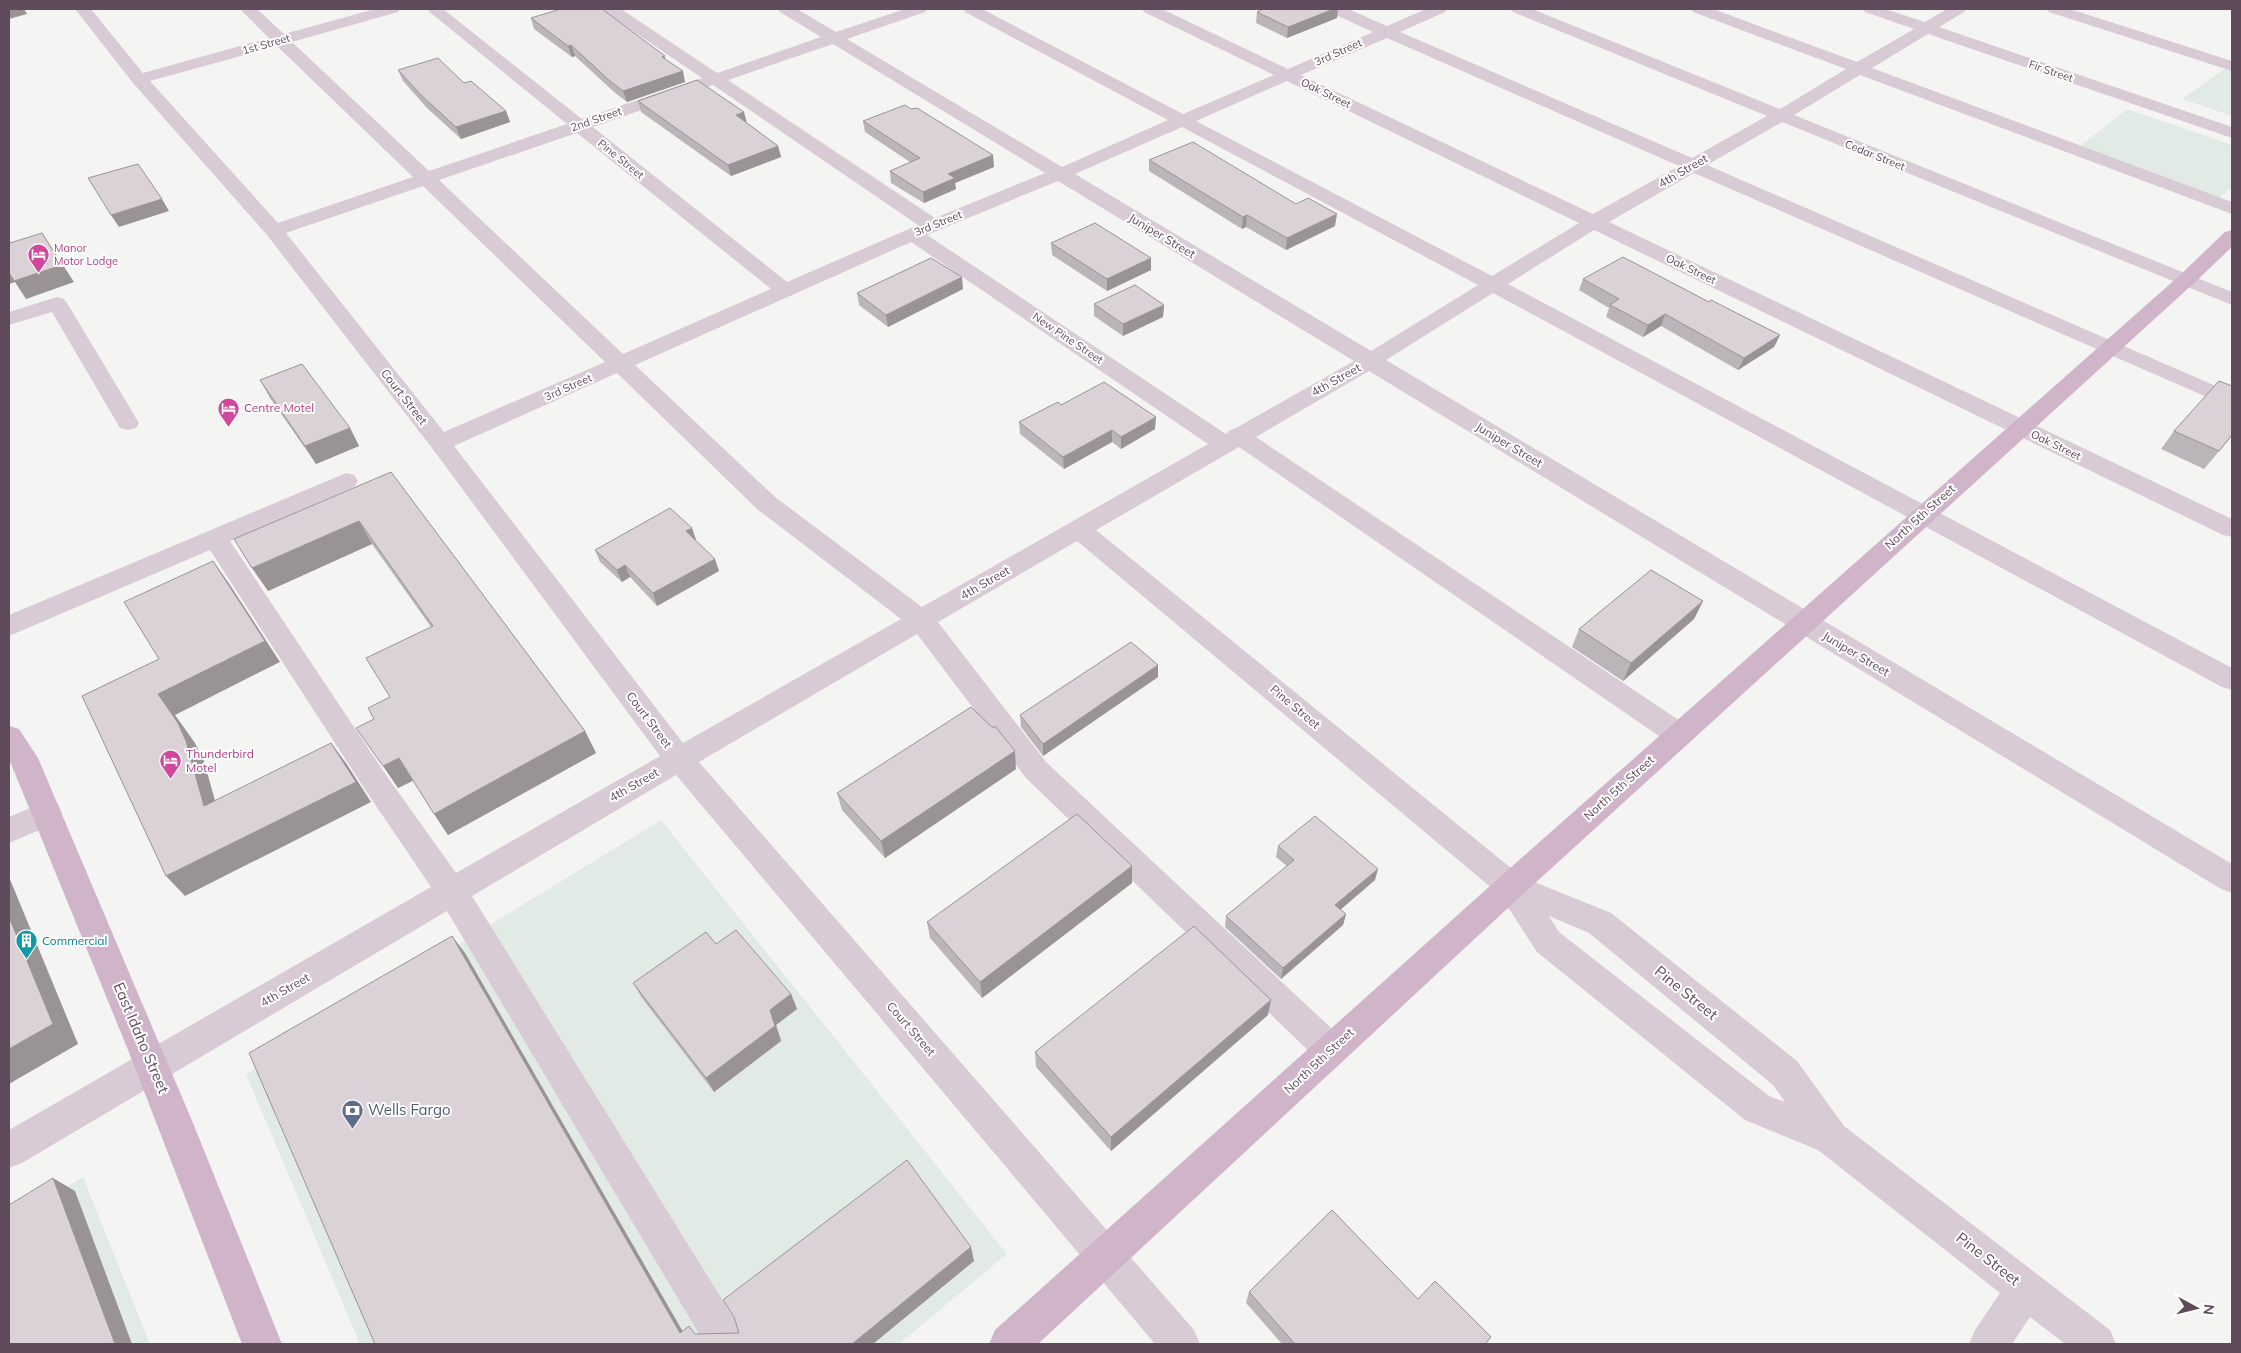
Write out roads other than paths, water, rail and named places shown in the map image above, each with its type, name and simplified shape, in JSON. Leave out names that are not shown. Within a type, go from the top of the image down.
[{"type":"main road","name":"North 5th Street","points":[[1009,1344],[1511,886],[2020,427],[2186,280],[2232,236]]},
{"type":"main road","name":"East Idaho Street","points":[[9,737],[24,758],[153,1067],[207,1198],[262,1344]]},
{"type":"street","name":"Court Street","points":[[83,9],[139,79],[274,231],[440,443],[679,759],[1180,1344]]},
{"type":"street","points":[[248,9],[766,503],[921,620],[1036,770],[1331,1050]]},
{"type":"street","name":"1st Street","points":[[139,79],[392,9]]},
{"type":"street","name":"Pine Street","points":[[434,9],[785,290]]},
{"type":"street","points":[[611,9],[932,225]]},
{"type":"street","name":"Juniper Street","points":[[786,9],[2232,880]]},
{"type":"street","name":"2nd Street","points":[[274,231],[918,9]]},
{"type":"street","points":[[971,9],[1493,285],[2232,680]]},
{"type":"street","name":"Oak Street","points":[[1150,9],[2232,529]]},
{"type":"street","points":[[1335,9],[2232,401]]},
{"type":"street","name":"3rd Street","points":[[440,443],[932,225],[1060,174],[1439,9]]},
{"type":"street","name":"Cedar Street","points":[[1519,9],[2232,298]]},
{"type":"street","points":[[1699,9],[2232,208]]},
{"type":"street","name":"Fir Street","points":[[1871,9],[2232,133]]},
{"type":"street","name":"4th Street","points":[[9,1150],[679,759],[1370,360],[1594,222],[1780,116],[1958,9]]},
{"type":"street","points":[[2055,9],[2232,66]]},
{"type":"street","name":"New Pine Street","points":[[912,234],[1231,439],[1679,735]]},
{"type":"street","points":[[9,319],[57,303],[128,423]]},
{"type":"street","points":[[9,626],[346,481]]},
{"type":"street","name":"Pine Street","points":[[1078,529],[1511,886],[1600,923],[1785,1073],[1831,1138]]},
{"type":"street","points":[[215,538],[376,782],[452,892],[727,1344]]},
{"type":"street","points":[[9,831],[47,813]]},
{"type":"street","name":"Pine Street","points":[[1511,886],[1548,942],[1757,1108],[1831,1138],[2096,1344]]},
{"type":"street","points":[[1989,1344],[2026,1288]]},
{"type":"place","name":"Manor Motor Lodge","points":[[38,273]]},
{"type":"place","name":"Centre Motel","points":[[228,427]]},
{"type":"place","name":"Thunderbird Motel","points":[[170,780]]},
{"type":"place","name":"Commercial","points":[[26,960]]},
{"type":"place","name":"Wells Fargo","points":[[352,1129]]}]
